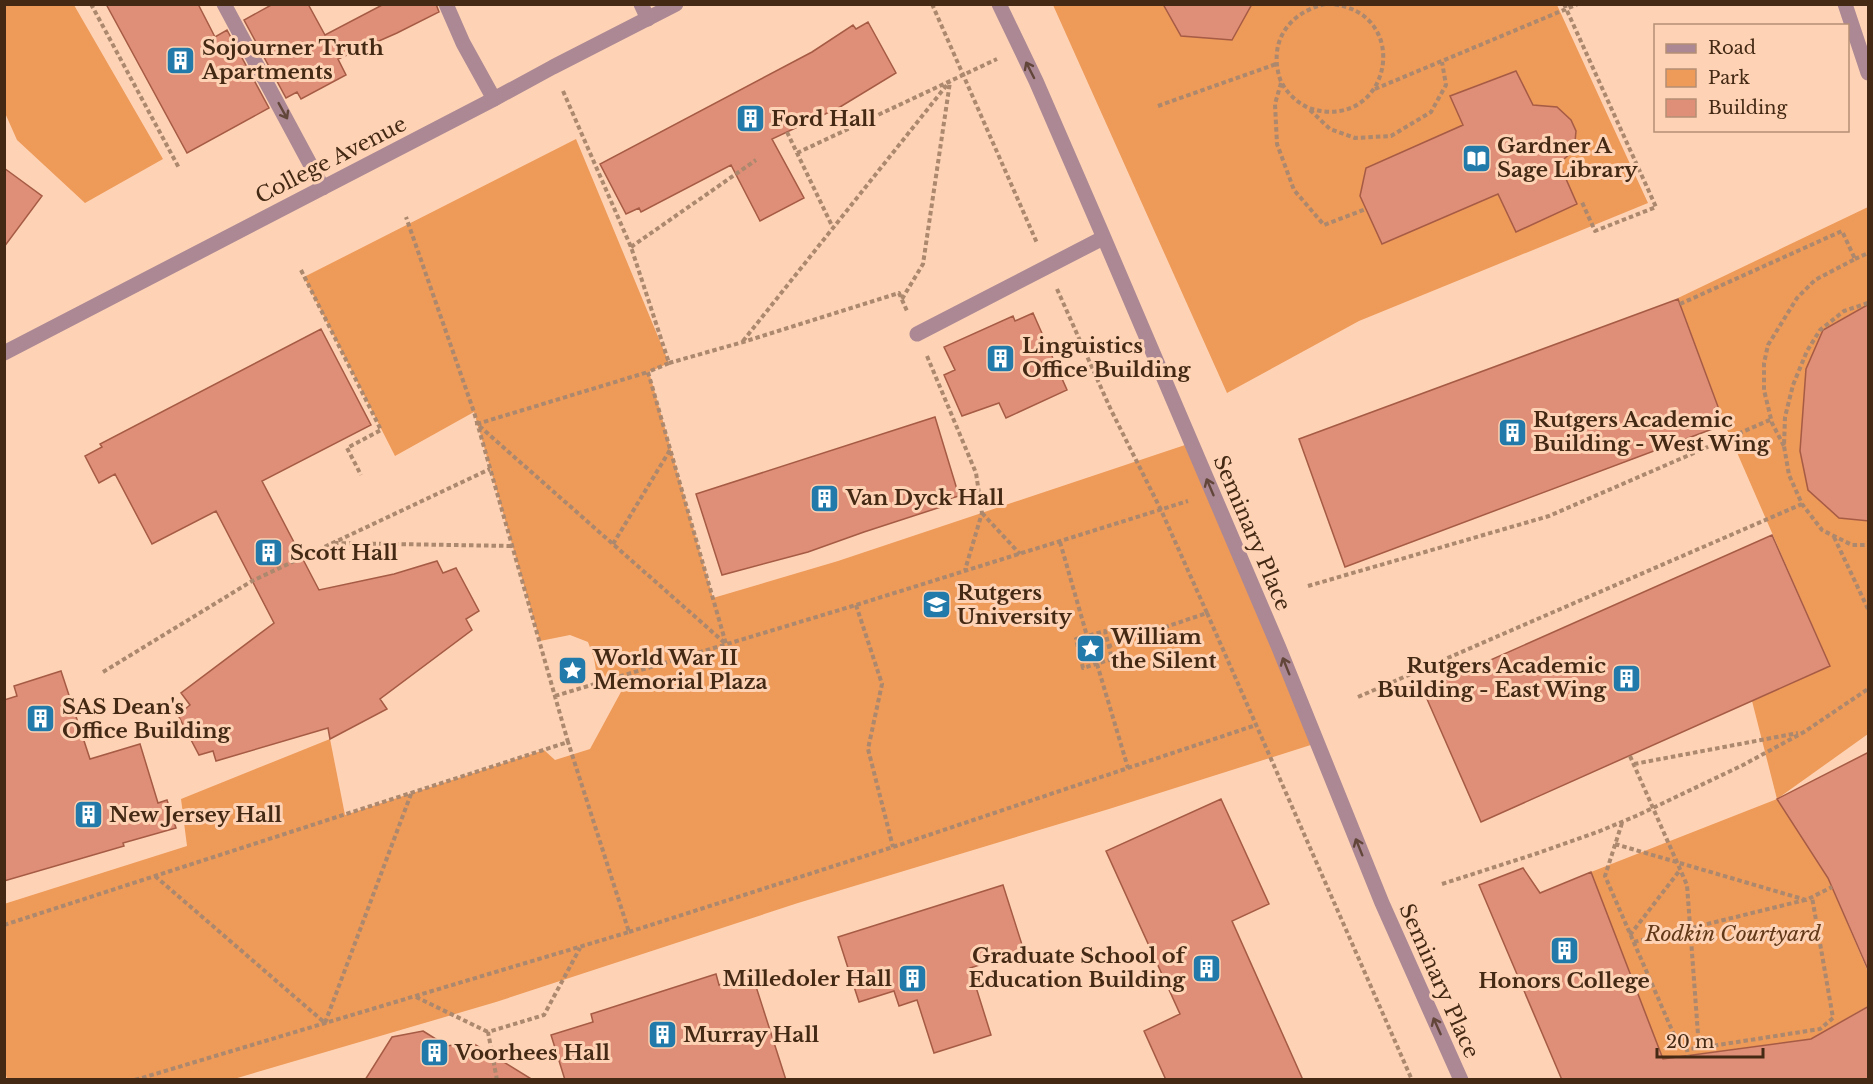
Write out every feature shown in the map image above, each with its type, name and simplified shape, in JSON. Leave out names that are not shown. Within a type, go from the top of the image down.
[{"type":"street","points":[[224,4],[323,188]]},
{"type":"street","points":[[446,4],[463,43],[494,99]]},
{"type":"street","name":"College Avenue","points":[[4,354],[494,99],[645,12],[676,4]]},
{"type":"street","name":"Seminary Place","points":[[999,4],[1036,81],[1279,648],[1382,903],[1461,1080]]},
{"type":"street","points":[[1845,4],[1869,73]]},
{"type":"street","points":[[917,334],[1103,238]]},
{"type":"path","points":[[91,4],[179,168]]},
{"type":"path","points":[[1325,4],[1310,8],[1295,17],[1284,30],[1277,47],[1276,64],[1281,82],[1293,97],[1330,129],[1355,138],[1390,136],[1431,112],[1446,85],[1442,62]]},
{"type":"path","points":[[1331,4],[1345,5],[1360,13],[1373,25],[1382,40],[1385,57],[1382,74],[1375,90]]},
{"type":"path","points":[[1564,4],[1656,207],[1595,231],[1581,200]]},
{"type":"path","points":[[1308,108],[1326,113],[1344,111],[1361,103],[1375,90],[1578,4]]},
{"type":"path","points":[[797,153],[1019,49]]},
{"type":"path","points":[[1158,106],[1276,64]]},
{"type":"path","points":[[553,67],[631,247],[669,363]]},
{"type":"path","points":[[743,342],[950,81]]},
{"type":"path","points":[[902,299],[923,264],[950,81]]},
{"type":"path","points":[[1281,82],[1275,104],[1277,144],[1294,190],[1324,225],[1366,209]]},
{"type":"path","points":[[787,132],[833,228]]},
{"type":"path","points":[[631,247],[756,160]]},
{"type":"path","points":[[406,217],[477,424],[568,742],[629,933]]},
{"type":"path","points":[[1680,304],[1842,231],[1855,259]]},
{"type":"path","points":[[1784,446],[1772,419],[1764,390],[1764,363],[1768,345],[1797,298],[1815,280],[1869,254]]},
{"type":"path","points":[[301,270],[381,430],[347,448],[361,475]]},
{"type":"path","points":[[477,424],[899,293],[976,473],[982,513],[965,571]]},
{"type":"path","points":[[1869,303],[1844,311],[1820,330],[1807,351],[1792,385],[1785,417],[1784,446],[1789,475],[1802,504],[1822,530],[1852,545],[1869,545]]},
{"type":"path","points":[[648,372],[726,644]]},
{"type":"path","points":[[1308,586],[1549,516],[1772,419]]},
{"type":"path","points":[[477,424],[726,644]]},
{"type":"path","points":[[613,544],[670,449]]},
{"type":"path","points":[[103,672],[252,581],[490,469]]},
{"type":"path","points":[[555,696],[1020,555],[1212,493]]},
{"type":"path","points":[[1358,697],[1802,504]]},
{"type":"path","points":[[1161,510],[1412,1080]]},
{"type":"path","points":[[982,513],[1020,555]]},
{"type":"path","points":[[1834,536],[1869,609]]},
{"type":"path","points":[[1060,542],[1088,636]]},
{"type":"path","points":[[334,543],[512,546]]},
{"type":"path","points":[[856,605],[882,684],[868,750],[893,847]]},
{"type":"path","points":[[1109,646],[1207,613]]},
{"type":"path","points":[[1105,631],[1109,646],[1112,659],[1083,668],[1076,639],[1105,631]]},
{"type":"path","points":[[1097,664],[1128,768]]},
{"type":"path","points":[[1442,884],[1535,854],[1653,808],[1743,765],[1804,732],[1869,688]]},
{"type":"path","points":[[135,1080],[629,933],[1256,725]]},
{"type":"path","points":[[1634,764],[1804,732]]},
{"type":"path","points":[[4,925],[568,742]]},
{"type":"path","points":[[1630,756],[1688,885],[1699,1048]]},
{"type":"path","points":[[326,1023],[411,794]]},
{"type":"path","points":[[1622,822],[1605,876],[1678,1044],[1688,1049],[1820,1029],[1833,1018],[1812,897]]},
{"type":"path","points":[[1615,844],[1806,900]]},
{"type":"path","points":[[1630,935],[1681,869]]},
{"type":"path","points":[[154,876],[326,1023]]},
{"type":"path","points":[[1634,942],[1806,900],[1832,887]]},
{"type":"path","points":[[415,996],[488,1032],[544,1015],[580,947]]},
{"type":"path","points":[[488,1032],[497,1080]]},
{"type":"path","points":[[1688,1049],[1688,1056]]},
{"type":"green space","points":[[4,5],[74,5],[163,159],[85,203],[17,140],[5,113]]},
{"type":"green space","points":[[1053,5],[1557,5],[1648,203],[1359,321],[1227,393]]},
{"type":"green space","points":[[576,139],[669,363],[649,372],[713,598],[838,561],[1191,443],[1317,743],[798,903],[496,1002],[234,1079],[7,1079],[4,1067],[4,904],[187,846],[181,799],[330,739],[345,815],[544,750],[555,760],[590,749],[622,690],[619,677],[598,683],[594,658],[588,642],[570,635],[540,641],[474,412],[395,456],[304,277]]},
{"type":"green space","points":[[1868,207],[1868,734],[1777,799],[1752,701],[1830,666],[1725,425],[1678,298]]},
{"type":"green space","name":"Rodkin Courtyard","points":[[1777,799],[1828,878],[1868,972],[1868,1006],[1811,1039],[1663,1059],[1591,872]]},
{"type":"building","name":"Sojourner Truth Apartments","points":[[106,4],[198,4],[215,37],[227,30],[269,108],[187,153]]},
{"type":"building","points":[[273,4],[308,4],[325,35],[384,4],[436,4],[439,12],[338,59],[346,75],[301,99],[297,92],[286,98],[244,20]]},
{"type":"building","points":[[1163,4],[1252,4],[1232,40],[1181,36]]},
{"type":"building","name":"Ford Hall","points":[[868,22],[896,73],[840,107],[772,139],[804,198],[760,221],[731,165],[641,212],[639,208],[626,214],[600,164],[812,52],[853,25],[856,29]]},
{"type":"building","name":"Gardner A Sage Library","points":[[1516,71],[1533,105],[1557,107],[1571,120],[1576,131],[1575,142],[1570,154],[1559,163],[1577,204],[1516,232],[1498,194],[1382,244],[1360,196],[1366,168],[1463,125],[1450,96]]},
{"type":"building","points":[[4,168],[42,196],[4,247]]},
{"type":"building","name":"Rutgers Academic Building - West Wing","points":[[1678,299],[1723,425],[1345,567],[1299,439]]},
{"type":"building","points":[[1869,304],[1869,521],[1839,518],[1808,490],[1800,451],[1806,369],[1823,330]]},
{"type":"building","name":"Linguistics Office Building","points":[[1033,313],[1067,390],[1006,418],[999,403],[962,416],[944,375],[955,370],[944,347],[1013,316],[1015,321]]},
{"type":"building","name":"Scott Hall","points":[[321,329],[371,425],[262,481],[319,590],[394,574],[437,561],[443,573],[456,568],[479,611],[466,619],[472,630],[380,699],[387,709],[330,739],[328,728],[216,761],[213,751],[199,755],[178,715],[190,705],[181,693],[274,623],[216,511],[152,544],[115,474],[99,483],[85,456],[102,447],[100,444]]},
{"type":"building","name":"Van Dyck Hall","points":[[935,417],[959,496],[945,500],[947,505],[808,552],[722,575],[696,494]]},
{"type":"building","name":"Rutgers Academic Building - East Wing","points":[[1772,535],[1830,666],[1481,822],[1423,690]]},
{"type":"building","name":"New Jersey Hall","points":[[61,671],[90,759],[140,744],[158,803],[167,800],[176,828],[123,843],[124,846],[4,881],[4,700],[17,696],[14,686]]},
{"type":"building","points":[[1869,752],[1869,972],[1828,878],[1777,799]]},
{"type":"building","name":"Graduate School of Education Building","points":[[1221,799],[1269,904],[1232,921],[1303,1080],[1166,1080],[1144,1031],[1180,1014],[1106,851]]},
{"type":"building","name":"Honors College","points":[[1523,868],[1540,893],[1591,872],[1663,1059],[1811,1039],[1869,1006],[1869,1080],[1562,1080],[1479,885]]},
{"type":"building","name":"Milledoler Hall","points":[[1003,885],[1024,951],[970,968],[991,1035],[934,1053],[917,1000],[899,1006],[894,991],[859,1002],[838,937]]},
{"type":"building","name":"Murray Hall","points":[[716,974],[719,985],[752,974],[786,1080],[565,1080],[551,1035],[593,1022],[591,1014]]},
{"type":"building","name":"Voorhees Hall","points":[[423,1031],[447,1046],[471,1042],[533,1080],[365,1080],[392,1037]]},
{"type":"place","name":"Sojourner Truth Apartments","points":[[181,60]]},
{"type":"place","name":"Ford Hall","points":[[750,119]]},
{"type":"place","name":"Gardner A Sage Library","points":[[1476,158]]},
{"type":"place","name":"Linguistics Office Building","points":[[1001,358]]},
{"type":"place","name":"Rutgers Academic Building - West Wing","points":[[1512,432]]},
{"type":"place","name":"Van Dyck Hall","points":[[825,498]]},
{"type":"place","name":"Scott Hall","points":[[269,553]]},
{"type":"place","name":"Rutgers University","points":[[936,605]]},
{"type":"place","name":"William the Silent","points":[[1090,649]]},
{"type":"place","name":"World War II Memorial Plaza","points":[[572,670]]},
{"type":"place","name":"Rutgers Academic Building - East Wing","points":[[1627,678]]},
{"type":"place","name":"SAS Dean's Office Building","points":[[41,719]]},
{"type":"place","name":"New Jersey Hall","points":[[88,815]]},
{"type":"place","name":"Honors College","points":[[1564,950]]},
{"type":"place","name":"Graduate School of Education Building","points":[[1206,968]]},
{"type":"place","name":"Milledoler Hall","points":[[913,979]]},
{"type":"place","name":"Murray Hall","points":[[662,1035]]},
{"type":"place","name":"Voorhees Hall","points":[[434,1053]]}]
